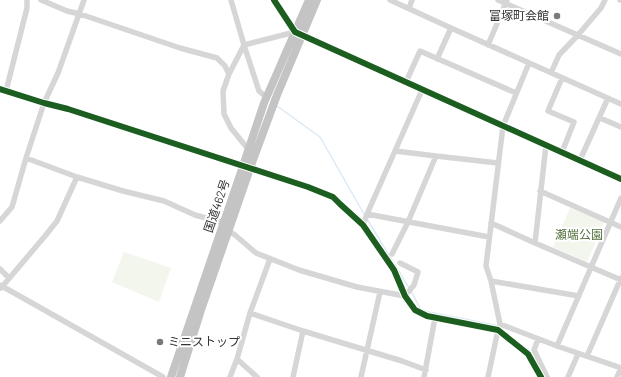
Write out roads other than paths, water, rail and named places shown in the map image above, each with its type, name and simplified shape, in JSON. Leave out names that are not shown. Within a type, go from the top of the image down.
[{"type":"highway","name":"国道462号","points":[[171,377],[224,223],[277,95],[309,0]]},
{"type":"highway","name":"国道462号","points":[[180,377],[228,231],[246,167],[248,149],[266,97],[317,0]]},
{"type":"street","points":[[27,0],[27,8],[3,90],[68,109],[308,187],[332,197],[363,225],[394,270],[406,296],[415,310],[426,316],[498,330],[528,354],[541,377]]},
{"type":"street","points":[[41,0],[180,48],[217,58],[225,66],[229,74]]},
{"type":"street","points":[[0,220],[12,207],[44,103],[58,73],[84,0]]},
{"type":"street","points":[[231,0],[259,91],[266,97]]},
{"type":"street","points":[[274,0],[298,34],[621,178]]},
{"type":"street","points":[[390,0],[621,104]]},
{"type":"street","points":[[409,8],[412,0]]},
{"type":"street","points":[[498,0],[506,2],[578,36],[621,54]]},
{"type":"street","points":[[550,73],[559,55],[578,36],[601,8],[604,0]]},
{"type":"street","points":[[488,45],[506,2]]},
{"type":"street","points":[[437,59],[451,28]]},
{"type":"street","points":[[248,149],[231,128],[224,114],[223,90],[229,74],[246,45],[298,34]]},
{"type":"street","points":[[406,82],[420,52],[516,94]]},
{"type":"street","points":[[488,377],[500,324],[491,280],[486,266],[498,163],[503,126],[529,63]]},
{"type":"street","points":[[562,78],[548,111],[574,122],[562,152]]},
{"type":"street","points":[[363,225],[422,90]]},
{"type":"street","points":[[580,160],[608,98]]},
{"type":"street","points":[[600,118],[621,127]]},
{"type":"street","points":[[535,243],[546,145]]},
{"type":"street","points":[[395,151],[498,163]]},
{"type":"street","points":[[392,254],[408,222],[436,156]]},
{"type":"street","points":[[26,158],[77,177],[123,191],[164,201],[195,215],[224,223]]},
{"type":"street","points":[[77,177],[57,220],[46,236],[1,287],[163,377]]},
{"type":"street","points":[[540,192],[621,227]]},
{"type":"street","points":[[557,346],[621,198]]},
{"type":"street","points":[[367,214],[490,237]]},
{"type":"street","points":[[491,223],[621,279],[587,356]]},
{"type":"street","points":[[228,231],[256,253],[299,270],[350,285],[406,296]]},
{"type":"street","points":[[230,377],[237,359],[250,313],[270,259]]},
{"type":"street","points":[[400,263],[418,272],[414,285],[406,296]]},
{"type":"street","points":[[0,269],[9,278]]},
{"type":"street","points":[[491,280],[579,296]]},
{"type":"street","points":[[361,377],[380,292]]},
{"type":"street","points":[[250,313],[426,370]]},
{"type":"street","points":[[424,377],[435,318]]},
{"type":"street","points":[[500,324],[578,354],[621,368],[617,377]]},
{"type":"street","points":[[293,377],[303,331]]},
{"type":"street","points":[[538,339],[534,350],[547,377]]},
{"type":"street","points":[[568,377],[578,354]]},
{"type":"street","points":[[237,359],[257,377]]},
{"type":"waterway","points":[[277,106],[320,137],[364,214]]},
{"type":"waterway","points":[[367,219],[409,288]]},
{"type":"waterway","points":[[411,291],[421,310],[495,325],[498,327]]},
{"type":"waterway","points":[[512,338],[529,350],[530,353]]},
{"type":"waterway","points":[[537,365],[542,374]]},
{"type":"place","name":"富塚町会館","points":[[557,16]]},
{"type":"place","name":"ミニストップ","points":[[160,342]]},
{"type":"park label","name":"瀬端公園","points":[[579,235]]}]
